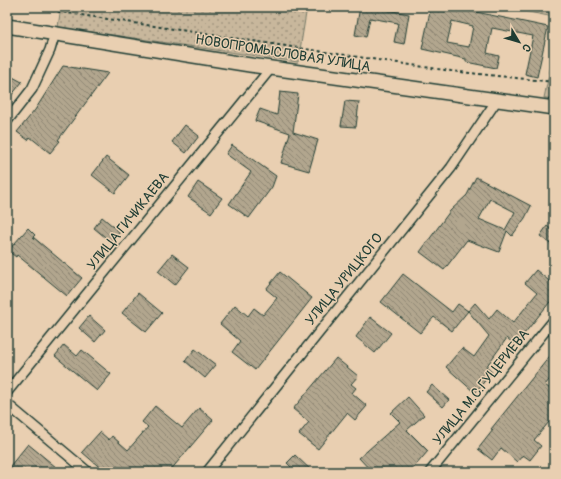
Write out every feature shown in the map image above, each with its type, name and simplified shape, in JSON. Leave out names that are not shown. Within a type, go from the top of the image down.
[{"type":"main road","name":"НОВОПРОМЫСЛОВАЯ УЛИЦА","points":[[7,26],[271,68],[554,108]]},
{"type":"street","points":[[7,121],[32,89],[50,50],[55,33]]},
{"type":"street","name":"УЛИЦА ГИЧИКАЕВА","points":[[7,392],[271,68]]},
{"type":"street","name":"УЛИЦА УРИЦКОГО","points":[[207,472],[451,168],[497,100]]},
{"type":"street","name":"УЛИЦА М.С.ГУЦЕРИЕВА","points":[[430,472],[554,320]]},
{"type":"street","points":[[7,404],[88,472]]},
{"type":"path","points":[[28,7],[451,71],[554,82]]},
{"type":"shaded area","points":[[61,7],[307,7],[298,62],[58,27]]},
{"type":"shaded area","points":[[503,7],[554,7],[554,17]]},
{"type":"shaded area","points":[[554,51],[554,99],[544,98]]},
{"type":"building","points":[[360,7],[370,7],[409,14],[404,44],[394,42],[398,23],[370,18],[366,37],[355,35]]},
{"type":"building","points":[[431,7],[452,7],[548,27],[537,77],[525,74],[533,36],[492,28],[487,53],[499,56],[496,68],[466,62],[466,59],[422,49]],"holes":[[[452,21],[473,26],[469,47],[447,43]]]},
{"type":"building","points":[[63,66],[108,73],[50,153],[30,137],[28,140],[17,132],[35,110]]},
{"type":"building","points":[[7,74],[22,82],[7,101]]},
{"type":"building","points":[[280,92],[298,94],[293,132],[318,140],[309,171],[281,163],[290,133],[255,121],[260,109],[277,115]]},
{"type":"building","points":[[345,101],[359,102],[356,127],[341,126]]},
{"type":"building","points":[[185,125],[199,136],[186,153],[172,142]]},
{"type":"building","points":[[232,145],[276,176],[272,187],[249,218],[229,204],[251,172],[226,154]]},
{"type":"building","points":[[106,157],[129,175],[115,193],[92,175]]},
{"type":"building","points":[[476,177],[531,206],[525,218],[512,236],[507,231],[499,252],[467,240],[444,270],[420,252],[450,211],[467,195]],"holes":[[[490,199],[515,212],[505,230],[479,219]]]},
{"type":"building","points":[[198,182],[222,198],[211,213],[188,197]]},
{"type":"building","points":[[102,217],[120,232],[111,242],[94,228]]},
{"type":"building","points":[[547,226],[554,232],[554,247],[540,236]]},
{"type":"building","points":[[28,228],[35,235],[33,237],[82,278],[67,296],[17,255],[16,257],[8,251]]},
{"type":"building","points":[[172,254],[189,267],[175,285],[158,271]]},
{"type":"building","points":[[536,270],[554,285],[554,297],[515,345],[507,338],[486,367],[492,372],[475,393],[446,367],[462,348],[474,357],[489,336],[468,311],[475,303],[489,319],[497,309],[513,323],[537,293],[525,283]]},
{"type":"building","points":[[280,272],[312,298],[255,370],[232,352],[240,341],[220,324],[235,305],[248,316],[254,308],[263,315],[277,298],[266,289]]},
{"type":"building","points":[[403,274],[452,312],[458,304],[468,311],[452,331],[434,317],[420,333],[381,302]]},
{"type":"building","points":[[138,293],[162,313],[146,332],[122,313]]},
{"type":"building","points":[[89,316],[105,330],[95,342],[79,328]]},
{"type":"building","points":[[370,317],[391,333],[375,353],[356,337]]},
{"type":"building","points":[[64,345],[77,356],[82,350],[111,374],[97,391],[55,356]]},
{"type":"building","points":[[195,349],[216,365],[205,378],[185,361]]},
{"type":"building","points":[[554,351],[554,374],[545,385],[554,392],[554,426],[549,422],[534,440],[541,446],[530,460],[523,455],[517,462],[501,448],[492,460],[478,449],[493,430],[491,429]]},
{"type":"building","points":[[336,358],[358,376],[351,384],[356,388],[352,393],[367,406],[355,420],[347,413],[318,449],[299,434],[309,422],[293,409]]},
{"type":"building","points":[[432,385],[449,400],[443,407],[426,392]]},
{"type":"building","points":[[408,397],[424,415],[407,430],[428,451],[410,472],[372,472],[359,458],[400,422],[391,413]]},
{"type":"building","points":[[155,406],[182,428],[199,408],[213,420],[169,472],[139,472],[134,468],[130,472],[105,472],[82,452],[100,432],[109,440],[112,436],[128,450],[148,427],[142,422]]},
{"type":"building","points":[[28,444],[62,472],[17,472],[10,466]]},
{"type":"building","points":[[295,455],[313,472],[296,472],[287,463]]}]
